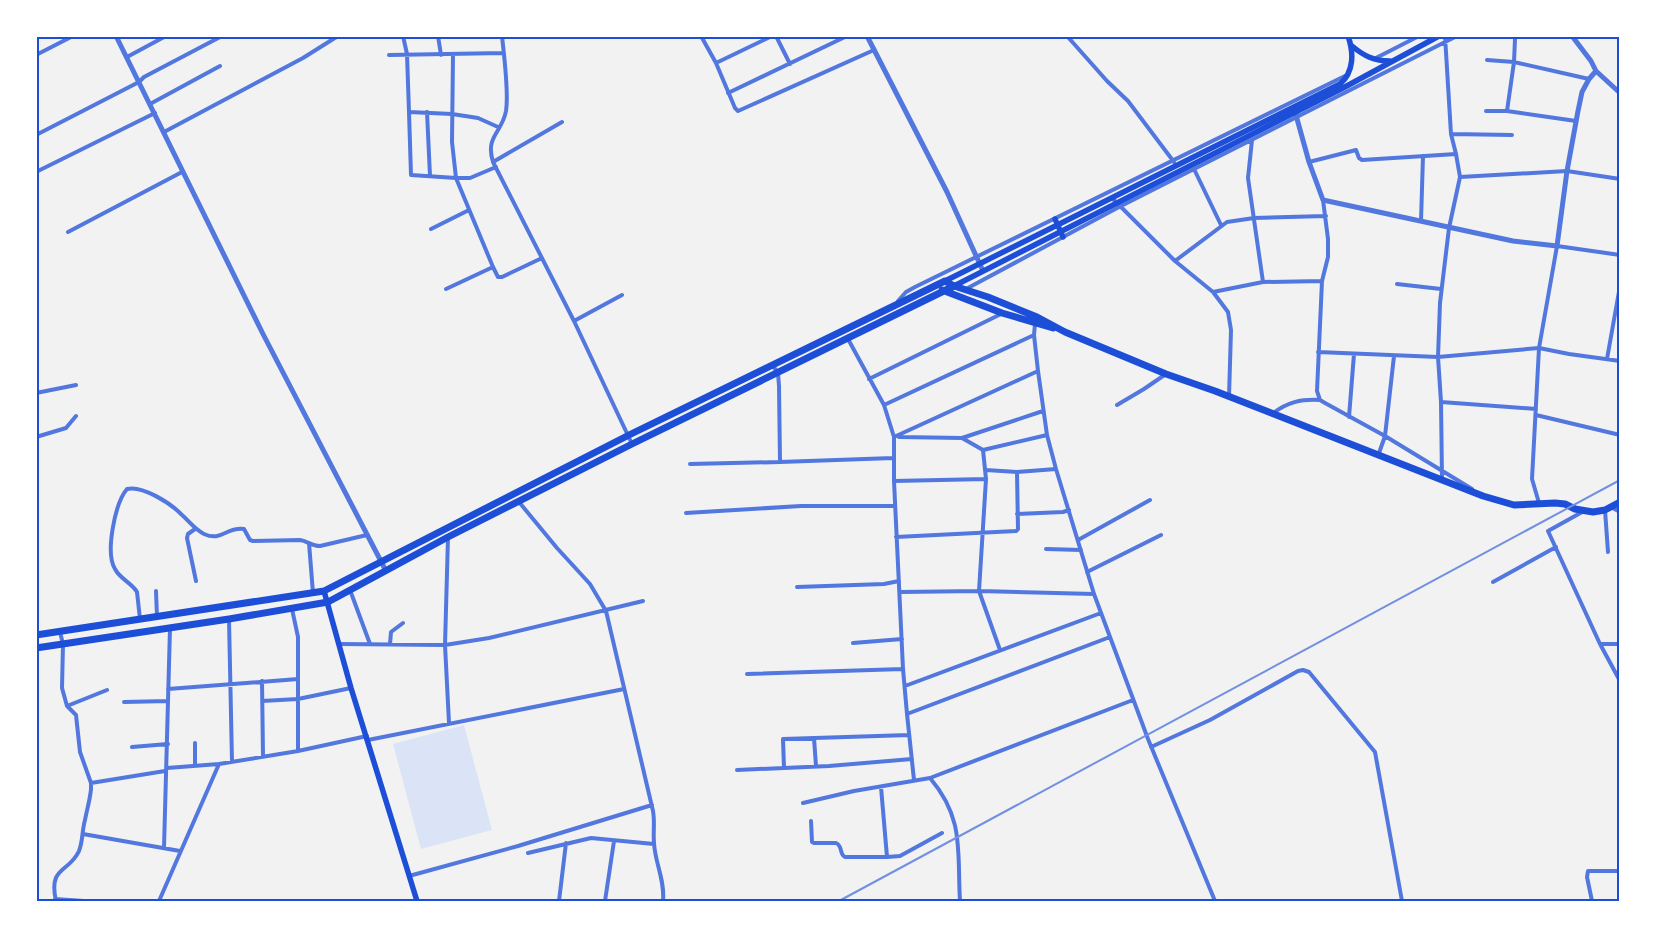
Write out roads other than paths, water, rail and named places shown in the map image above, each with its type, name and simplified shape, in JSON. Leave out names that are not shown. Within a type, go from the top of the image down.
[{"type":"highway","points":[[36,636],[324,591],[629,435],[773,366],[944,280],[964,290],[988,297],[1037,317],[1065,332],[1166,374],[1483,496],[1514,505],[1565,504],[1584,511],[1593,512],[1608,509],[1620,502]]},
{"type":"highway","points":[[935,285],[964,300],[1065,332]]},
{"type":"highway","points":[[36,648],[328,602],[448,537],[632,444],[954,286]]},
{"type":"main road","points":[[1295,112],[1340,84],[1348,74],[1352,64],[1352,46],[1348,36]]},
{"type":"main road","points":[[944,280],[1030,239],[1060,231],[1116,202],[1176,165],[1295,112],[1439,36]]},
{"type":"main road","points":[[1352,46],[1373,60],[1392,61]]},
{"type":"main road","points":[[1055,219],[1060,231]]},
{"type":"main road","points":[[954,286],[983,271],[1030,239]]},
{"type":"main road","points":[[324,591],[351,688],[417,901]]},
{"type":"street","points":[[36,55],[73,36]]},
{"type":"street","points":[[116,36],[267,341],[386,571]]},
{"type":"street","points":[[127,57],[166,36]]},
{"type":"street","points":[[36,135],[139,82],[144,77],[222,36]]},
{"type":"street","points":[[164,132],[303,58],[338,36]]},
{"type":"street","points":[[403,36],[407,54],[410,175],[470,178],[496,167]]},
{"type":"street","points":[[438,36],[441,55]]},
{"type":"street","points":[[502,36],[506,104],[504,116],[490,147],[493,162],[574,321],[632,444]]},
{"type":"street","points":[[702,36],[738,111],[874,50]]},
{"type":"street","points":[[716,63],[772,36]]},
{"type":"street","points":[[776,36],[790,64]]},
{"type":"street","points":[[728,93],[847,36]]},
{"type":"street","points":[[868,36],[947,192],[983,271]]},
{"type":"street","points":[[1067,36],[1107,81],[1128,101],[1176,165]]},
{"type":"street","points":[[1373,60],[1419,36]]},
{"type":"street","points":[[1442,480],[1441,402],[1438,357],[1441,289],[1449,228],[1460,178],[1451,134],[1445,36]]},
{"type":"street","points":[[1229,397],[1230,320],[1228,312],[1214,292],[1175,261],[1116,202],[1194,169],[1252,140],[1295,112],[1457,36]]},
{"type":"street","points":[[1572,36],[1591,61],[1596,71],[1620,93]]},
{"type":"street","points":[[1508,111],[1515,39]]},
{"type":"street","points":[[389,55],[504,53]]},
{"type":"street","points":[[453,55],[452,142],[456,178],[493,267],[498,277],[502,277],[542,258]]},
{"type":"street","points":[[1487,60],[1514,62],[1589,79]]},
{"type":"street","points":[[150,104],[220,66]]},
{"type":"street","points":[[1539,504],[1532,478],[1539,348],[1576,121],[1582,92],[1596,71]]},
{"type":"street","points":[[897,303],[906,292],[976,257],[1030,239],[1055,219],[1196,156],[1348,74]]},
{"type":"street","points":[[1486,111],[1508,111],[1576,121]]},
{"type":"street","points":[[409,112],[452,114],[478,118],[498,127]]},
{"type":"street","points":[[427,112],[430,176]]},
{"type":"street","points":[[1295,112],[1309,162],[1323,200],[1326,216],[1328,257],[1322,281],[1318,352],[1317,391],[1320,400]]},
{"type":"street","points":[[38,171],[155,113]]},
{"type":"street","points":[[493,162],[562,122]]},
{"type":"street","points":[[1451,134],[1512,135]]},
{"type":"street","points":[[1252,140],[1248,178],[1262,282]]},
{"type":"street","points":[[1309,162],[1356,150],[1359,158],[1362,160],[1456,154]]},
{"type":"street","points":[[1421,222],[1423,156]]},
{"type":"street","points":[[1194,169],[1221,225]]},
{"type":"street","points":[[1460,178],[1567,171],[1620,179]]},
{"type":"street","points":[[68,232],[182,172]]},
{"type":"street","points":[[1323,200],[1532,244],[1620,255]]},
{"type":"street","points":[[430,229],[469,210]]},
{"type":"street","points":[[1175,261],[1221,225],[1232,221],[1254,218],[1326,216]]},
{"type":"street","points":[[964,290],[1060,231]]},
{"type":"street","points":[[446,289],[493,267]]},
{"type":"street","points":[[1214,292],[1262,282],[1322,281]]},
{"type":"street","points":[[1397,284],[1441,289]]},
{"type":"street","points":[[1607,359],[1620,286]]},
{"type":"street","points":[[574,321],[622,295]]},
{"type":"street","points":[[869,379],[1002,313]]},
{"type":"street","points":[[1035,324],[1034,335],[1047,435],[1094,594],[1151,747],[1215,901]]},
{"type":"street","points":[[1612,330],[1620,332]]},
{"type":"street","points":[[884,405],[1034,335]]},
{"type":"street","points":[[848,339],[884,405],[895,437],[893,458],[896,537],[907,714],[914,780]]},
{"type":"street","points":[[1318,352],[1438,357],[1539,348],[1620,361]]},
{"type":"street","points":[[1349,417],[1354,354]]},
{"type":"street","points":[[1378,456],[1385,436],[1394,356]]},
{"type":"street","points":[[773,366],[778,373],[780,462]]},
{"type":"street","points":[[895,437],[1038,371]]},
{"type":"street","points":[[1117,405],[1166,374]]},
{"type":"street","points":[[36,393],[76,385]]},
{"type":"street","points":[[1272,414],[1289,403],[1301,400],[1320,400],[1385,436],[1483,496]]},
{"type":"street","points":[[1441,402],[1536,409]]},
{"type":"street","points":[[895,437],[962,438],[1043,411]]},
{"type":"street","points":[[1536,415],[1620,435]]},
{"type":"street","points":[[36,437],[66,428],[76,416]]},
{"type":"street","points":[[962,438],[983,450],[1047,435]]},
{"type":"street","points":[[983,450],[986,479],[979,591],[1000,650]]},
{"type":"street","points":[[690,464],[893,458]]},
{"type":"street","points":[[986,470],[1017,472],[1056,469]]},
{"type":"street","points":[[896,537],[1016,531],[1018,529],[1017,472]]},
{"type":"street","points":[[894,481],[986,479]]},
{"type":"street","points":[[140,619],[137,592],[114,569],[111,559],[111,538],[121,497],[125,490],[133,488],[143,490],[182,514],[195,529],[214,536],[220,536],[230,529],[244,529],[250,540],[253,541],[300,540],[320,546],[367,535]]},
{"type":"street","points":[[1078,540],[1150,500]]},
{"type":"street","points":[[519,502],[556,548],[590,584],[606,611],[652,805],[655,822],[654,844],[662,881],[663,901]]},
{"type":"street","points":[[686,513],[801,506],[895,506]]},
{"type":"street","points":[[1608,552],[1608,509],[1620,512]]},
{"type":"street","points":[[1017,514],[1063,512],[1069,510]]},
{"type":"street","points":[[1584,511],[1548,531],[1600,644],[1620,680]]},
{"type":"street","points":[[195,529],[188,534],[187,538],[196,581]]},
{"type":"street","points":[[1088,572],[1161,535]]},
{"type":"street","points":[[448,537],[445,645],[449,723]]},
{"type":"street","points":[[309,542],[313,593]]},
{"type":"street","points":[[1493,582],[1556,547]]},
{"type":"street","points":[[1046,549],[1081,550]]},
{"type":"street","points":[[797,587],[884,584],[899,581]]},
{"type":"street","points":[[350,590],[370,644]]},
{"type":"street","points":[[156,591],[157,617]]},
{"type":"street","points":[[900,592],[979,591],[1094,594]]},
{"type":"street","points":[[339,644],[445,645],[489,638],[643,601]]},
{"type":"street","points":[[292,609],[298,637],[298,751]]},
{"type":"street","points":[[905,686],[1101,613]]},
{"type":"street","points":[[229,619],[232,762]]},
{"type":"street","points":[[390,644],[391,632],[403,622]]},
{"type":"street","points":[[164,848],[170,627]]},
{"type":"street","points":[[60,632],[63,644],[61,682],[67,706],[76,715],[80,752],[91,782],[90,802],[78,853],[54,881],[53,891],[55,900],[84,901]]},
{"type":"street","points":[[907,714],[1110,637]]},
{"type":"street","points":[[853,643],[902,639]]},
{"type":"street","points":[[1600,644],[1620,644]]},
{"type":"street","points":[[747,674],[904,669]]},
{"type":"street","points":[[1151,747],[1210,720],[1298,671],[1309,672],[1375,752],[1402,901]]},
{"type":"street","points":[[168,689],[298,679]]},
{"type":"street","points":[[262,682],[263,756]]},
{"type":"street","points":[[262,701],[298,698],[351,688]]},
{"type":"street","points":[[91,782],[166,769],[219,764],[298,751],[624,689]]},
{"type":"street","points":[[67,706],[108,690]]},
{"type":"street","points":[[803,803],[824,797],[930,778],[1133,700]]},
{"type":"street","points":[[124,702],[168,701]]},
{"type":"street","points":[[784,768],[783,739],[909,735]]},
{"type":"street","points":[[814,738],[816,766]]},
{"type":"street","points":[[195,743],[195,766]]},
{"type":"street","points":[[132,747],[168,744]]},
{"type":"street","points":[[737,770],[912,759]]},
{"type":"street","points":[[159,901],[219,764]]},
{"type":"street","points":[[930,778],[948,803],[958,832],[960,901]]},
{"type":"street","points":[[881,787],[887,856]]},
{"type":"street","points":[[409,876],[518,846],[652,805]]},
{"type":"street","points":[[811,820],[812,842],[836,843],[840,846],[843,856],[847,858],[900,856],[942,833]]},
{"type":"street","points":[[83,834],[180,851]]},
{"type":"street","points":[[528,853],[590,838],[654,844]]},
{"type":"street","points":[[605,901],[614,841]]},
{"type":"street","points":[[559,901],[566,843]]},
{"type":"street","points":[[1592,901],[1587,877],[1588,871],[1620,871]]},
{"type":"railway","points":[[839,901],[1620,480]]}]
